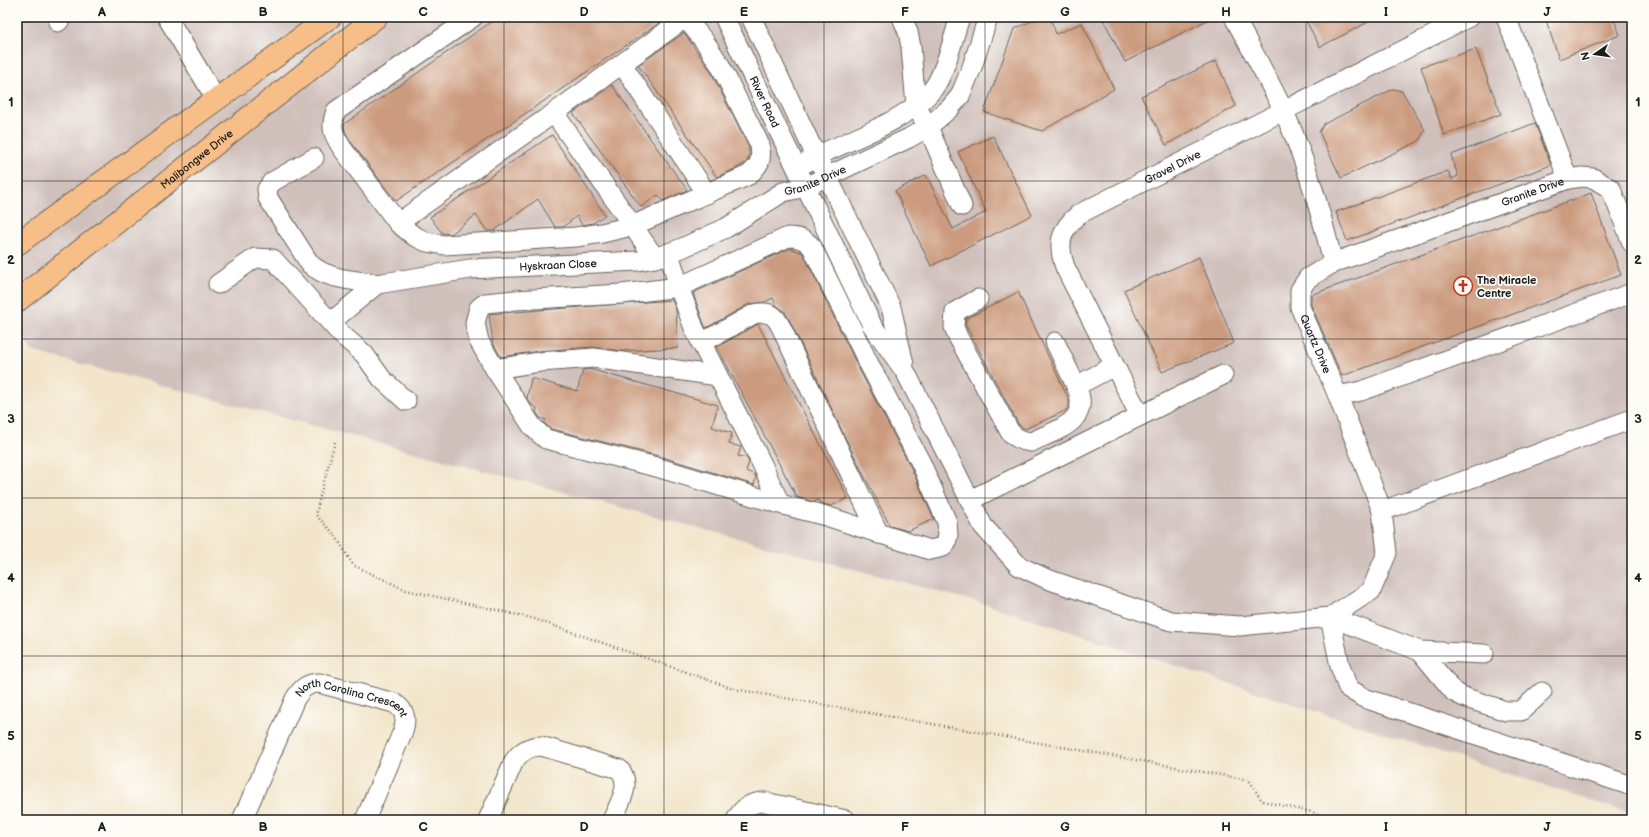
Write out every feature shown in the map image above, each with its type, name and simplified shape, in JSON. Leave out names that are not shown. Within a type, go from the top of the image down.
[{"type":"main road","points":[[17,244],[330,17]]},
{"type":"main road","name":"Malibongwe Drive","points":[[17,301],[376,17]]},
{"type":"street","points":[[167,17],[216,99]]},
{"type":"street","points":[[398,223],[554,113],[685,17],[720,64],[760,145],[762,156],[759,166],[749,175],[632,226],[576,237],[444,245],[427,242],[414,236],[398,223],[334,136],[332,123],[336,111],[473,17]]},
{"type":"street","name":"River Road","points":[[724,17],[872,325],[906,373]]},
{"type":"street","points":[[751,17],[816,156],[891,307],[906,373],[983,526],[1020,566],[1047,579],[1171,621],[1240,626],[1330,617],[1420,651],[1484,654]]},
{"type":"street","points":[[902,17],[908,32],[911,47],[916,106],[928,127],[962,206]]},
{"type":"street","name":"Granite Drive","points":[[783,192],[797,169],[816,156],[897,118],[929,96],[943,70],[960,17]]},
{"type":"street","name":"Granite Drive","points":[[783,192],[806,187],[909,138],[928,127],[950,108],[960,96],[972,67],[988,17]]},
{"type":"street","points":[[1234,17],[1284,112],[1302,154],[1325,226],[1333,263]]},
{"type":"street","name":"Gravel Drive","points":[[1140,416],[1062,259],[1061,243],[1068,224],[1079,214],[1284,112],[1469,17]]},
{"type":"street","name":"Granite Drive","points":[[1333,263],[1568,179],[1506,17]]},
{"type":"street","points":[[622,64],[707,194]]},
{"type":"street","points":[[554,113],[632,226],[662,255],[679,287],[701,343],[762,464],[780,504]]},
{"type":"street","points":[[314,158],[272,182],[267,189],[268,198],[310,264],[316,269],[335,276],[377,284]]},
{"type":"street","points":[[1568,179],[1593,178],[1611,189],[1632,243]]},
{"type":"street","name":"Hyskraan Close","points":[[377,284],[470,270],[638,261],[662,255],[726,228],[783,192]]},
{"type":"street","points":[[788,237],[802,239],[812,247],[868,362],[921,463],[947,522],[948,535],[946,543],[942,547],[930,550],[656,467],[546,439],[532,426],[495,369],[479,341],[475,330],[476,314],[479,308],[485,304],[515,300],[622,294],[679,287],[788,237]]},
{"type":"street","points":[[218,284],[255,258],[273,259],[341,334],[364,354],[382,379],[406,401]]},
{"type":"street","name":"Quartz Drive","points":[[1330,617],[1371,591],[1388,553],[1382,511],[1338,396],[1300,307],[1300,290],[1308,278],[1333,263]]},
{"type":"street","points":[[331,322],[377,284]]},
{"type":"street","points":[[1338,396],[1362,390],[1632,293]]},
{"type":"street","points":[[978,299],[955,312],[954,327],[958,338],[1007,425],[1016,438],[1023,442],[1031,442],[1073,421],[1079,414],[1082,404],[1080,395],[1055,342]]},
{"type":"street","points":[[701,343],[754,314],[768,312],[773,315],[791,347],[879,534]]},
{"type":"street","points":[[495,369],[540,362],[594,358],[718,376]]},
{"type":"street","points":[[1076,386],[1114,366]]},
{"type":"street","points":[[970,500],[1223,375]]},
{"type":"street","points":[[1382,511],[1632,419]]},
{"type":"street","points":[[1330,617],[1340,666],[1348,688],[1364,698],[1632,786]]},
{"type":"street","points":[[1420,651],[1454,692],[1466,698],[1506,711],[1520,711],[1542,692]]},
{"type":"street","name":"North Carolina Crescent","points":[[242,820],[295,699],[303,688],[313,683],[319,683],[394,703],[404,714],[405,725],[403,731],[365,820]]},
{"type":"street","points":[[488,820],[518,755],[528,748],[541,746],[619,769],[624,777],[626,786],[612,820]]},
{"type":"street","points":[[736,820],[741,812],[750,804],[757,802],[765,802],[846,820]]},
{"type":"path","points":[[335,442],[316,515],[335,535],[353,564],[406,590],[532,618],[734,689],[1249,780],[1262,801],[1316,813],[1320,820]]},
{"type":"shaded area","points":[[17,17],[1632,17],[1632,814],[985,604],[32,351],[17,327]]},
{"type":"building","points":[[498,17],[668,17],[396,201],[351,142],[345,131],[344,124]]},
{"type":"building","points":[[1040,17],[1050,17],[1056,34],[1082,23],[1114,89],[1042,131],[984,112],[1014,29]]},
{"type":"building","points":[[1102,17],[1213,17],[1125,62]]},
{"type":"building","points":[[1304,17],[1378,17],[1320,47]]},
{"type":"building","points":[[1545,17],[1613,17],[1620,35],[1559,59]]},
{"type":"building","points":[[684,33],[710,70],[749,148],[749,157],[746,163],[717,177],[638,65]]},
{"type":"building","points":[[1476,49],[1501,114],[1444,135],[1421,67]]},
{"type":"building","points":[[1216,61],[1236,106],[1166,145],[1141,96]]},
{"type":"building","points":[[612,85],[687,190],[663,201],[658,195],[641,207],[573,113]]},
{"type":"building","points":[[1393,89],[1402,91],[1425,130],[1419,141],[1341,178],[1319,132],[1324,124]]},
{"type":"building","points":[[1535,123],[1551,165],[1347,241],[1336,212],[1448,171],[1452,179],[1458,176],[1451,155]]},
{"type":"building","points":[[552,135],[605,215],[593,223],[582,225],[577,216],[563,227],[555,227],[538,199],[494,231],[487,231],[476,215],[451,234],[442,233],[430,217]]},
{"type":"building","points":[[993,136],[1032,215],[931,266],[895,191],[926,175],[953,229],[986,212],[958,152]]},
{"type":"building","name":"The Miracle Centre","points":[[1591,193],[1621,275],[1342,376],[1311,305],[1311,295]]},
{"type":"building","points":[[790,248],[803,253],[858,367],[911,468],[934,519],[908,531],[890,526],[851,450],[791,323],[785,312],[776,305],[773,298],[765,302],[749,304],[706,328],[693,293]]},
{"type":"building","points":[[1199,257],[1234,343],[1162,372],[1124,290]]},
{"type":"building","points":[[1018,292],[1069,400],[1069,406],[1065,411],[1025,429],[1019,425],[965,324],[966,319]]},
{"type":"building","points":[[672,300],[676,310],[678,348],[621,351],[593,347],[539,351],[501,357],[493,343],[489,314]]},
{"type":"building","points":[[758,324],[848,498],[831,506],[820,503],[818,500],[814,502],[797,497],[717,347]]},
{"type":"building","points":[[589,369],[718,405],[712,427],[732,433],[729,444],[741,447],[738,456],[747,458],[749,462],[746,471],[754,474],[756,477],[754,485],[659,456],[551,429],[544,423],[546,420],[540,418],[536,412],[537,408],[532,405],[527,398],[531,378],[577,391],[583,370]]},
{"type":"place","name":"The Miracle Centre","points":[[1463,286]]}]
